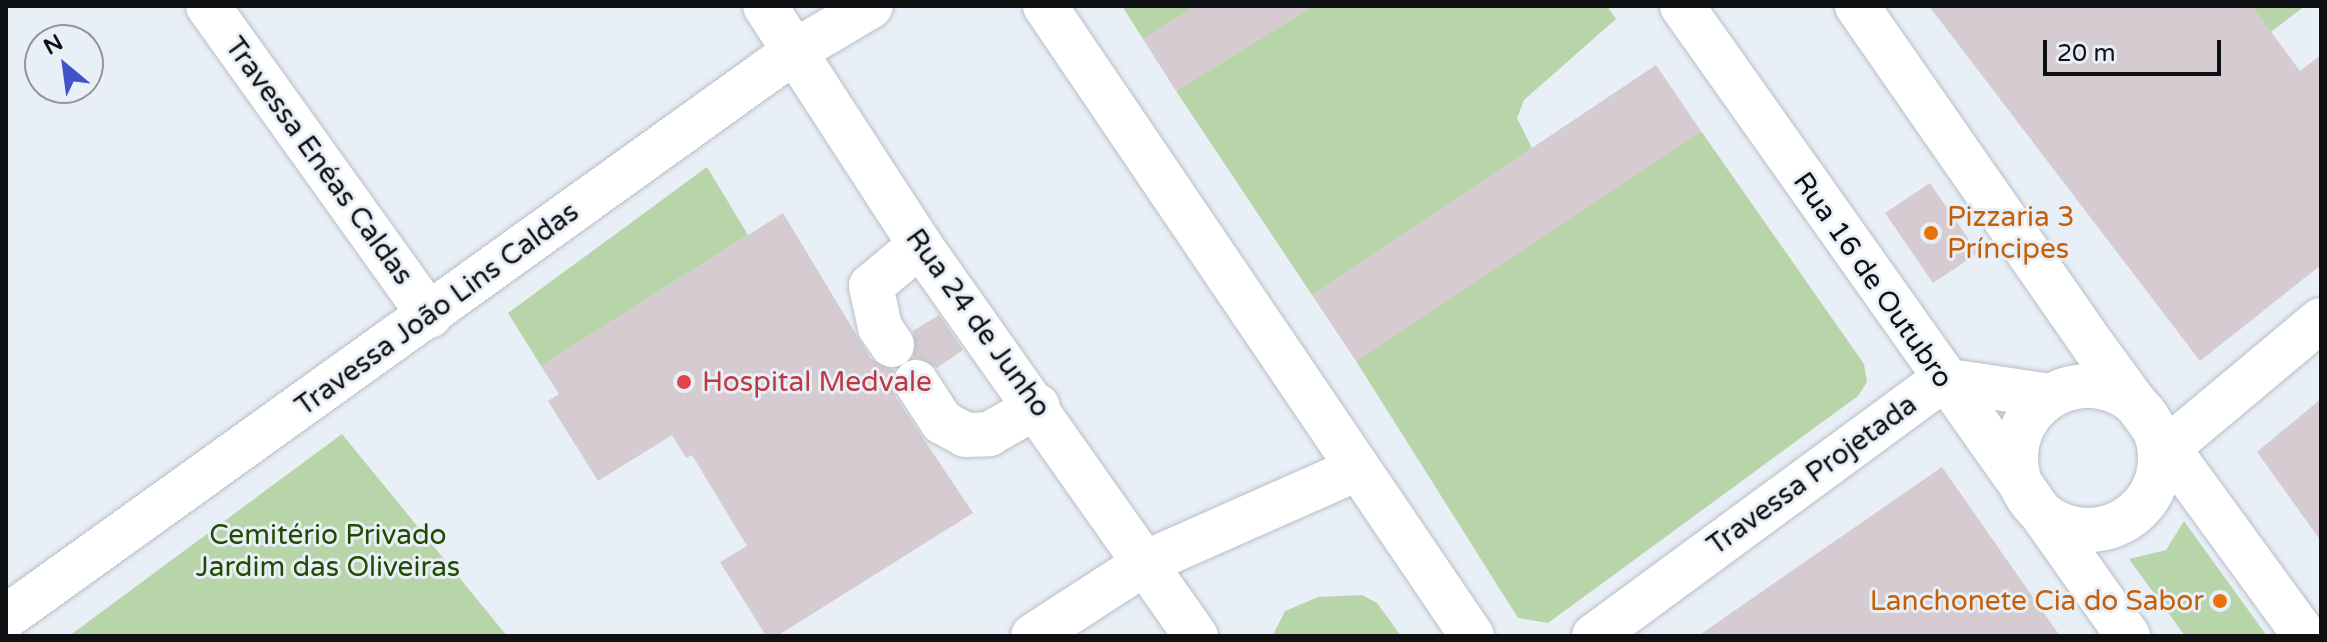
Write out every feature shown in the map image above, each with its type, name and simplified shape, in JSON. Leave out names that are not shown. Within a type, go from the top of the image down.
[{"type":"street","name":"Travessa Enéas Caldas","points":[[208,6],[430,316]]},
{"type":"street","name":"Rua 24 de Junho","points":[[765,6],[920,245],[1038,406],[1196,636]]},
{"type":"street","name":"Travessa João Lins Caldas","points":[[6,617],[430,316],[795,51],[871,6]]},
{"type":"street","points":[[1045,6],[1472,636]]},
{"type":"street","name":"Rua 16 de Outubro","points":[[1682,6],[1942,380],[2128,636]]},
{"type":"street","points":[[1857,6],[2305,636]]},
{"type":"street","points":[[892,345],[880,327],[871,286],[920,245]]},
{"type":"street","points":[[2157,431],[2108,388],[2084,386],[2051,396],[2035,408],[2016,443],[2019,481],[2028,499],[2058,524],[2075,529],[2113,526],[2130,516],[2154,487],[2159,468],[2155,431],[2157,431],[2321,320]]},
{"type":"street","name":"Travessa Projetada","points":[[1594,636],[1942,380],[2051,396]]},
{"type":"street","points":[[916,382],[942,422],[965,435],[989,434],[1038,406]]},
{"type":"street","points":[[1033,636],[1147,562],[1357,469]]},
{"type":"green space","points":[[1122,6],[1196,6],[1143,39]]},
{"type":"green space","points":[[1313,6],[1607,6],[1616,19],[1524,100],[1517,118],[1532,148],[1312,295],[1176,91]]},
{"type":"green space","points":[[2251,6],[2305,6],[2271,32]]},
{"type":"green space","points":[[1701,131],[1864,364],[1867,382],[1858,396],[1548,623],[1518,618],[1356,361]]},
{"type":"green space","points":[[707,167],[748,235],[541,366],[508,313]]},
{"type":"green space","name":"Cemitério Privado Jardim das Oliveiras","points":[[342,434],[507,636],[69,636]]},
{"type":"green space","points":[[2184,521],[2267,636],[2185,636],[2129,559],[2166,550]]},
{"type":"green space","points":[[1362,595],[1377,603],[1401,636],[1273,635],[1285,611],[1318,597]]},
{"type":"building","points":[[1196,6],[1313,6],[1176,91],[1143,39]]},
{"type":"building","points":[[1929,6],[2252,6],[2300,71],[2321,55],[2321,265],[2200,361]]},
{"type":"building","points":[[1656,65],[1701,131],[1356,361],[1312,295]]},
{"type":"building","name":"Pizzaria 3 Príncipes","points":[[1930,183],[1978,253],[1933,283],[1885,213]]},
{"type":"building","points":[[783,213],[871,359],[894,370],[895,396],[973,513],[777,636],[766,636],[720,562],[747,546],[692,455],[686,458],[672,435],[598,481],[548,401],[559,394],[541,366]]},
{"type":"building","points":[[939,315],[963,350],[937,368],[913,357],[913,331]]},
{"type":"building","points":[[2321,399],[2321,541],[2257,452]]},
{"type":"building","points":[[1942,467],[2060,636],[1698,636],[1783,577]]},
{"type":"place","name":"Pizzaria 3 Príncipes","points":[[1931,233]]},
{"type":"place","name":"Hospital Medvale","points":[[684,382]]},
{"type":"place","name":"Lanchonete Cia do Sabor","points":[[2220,601]]}]
